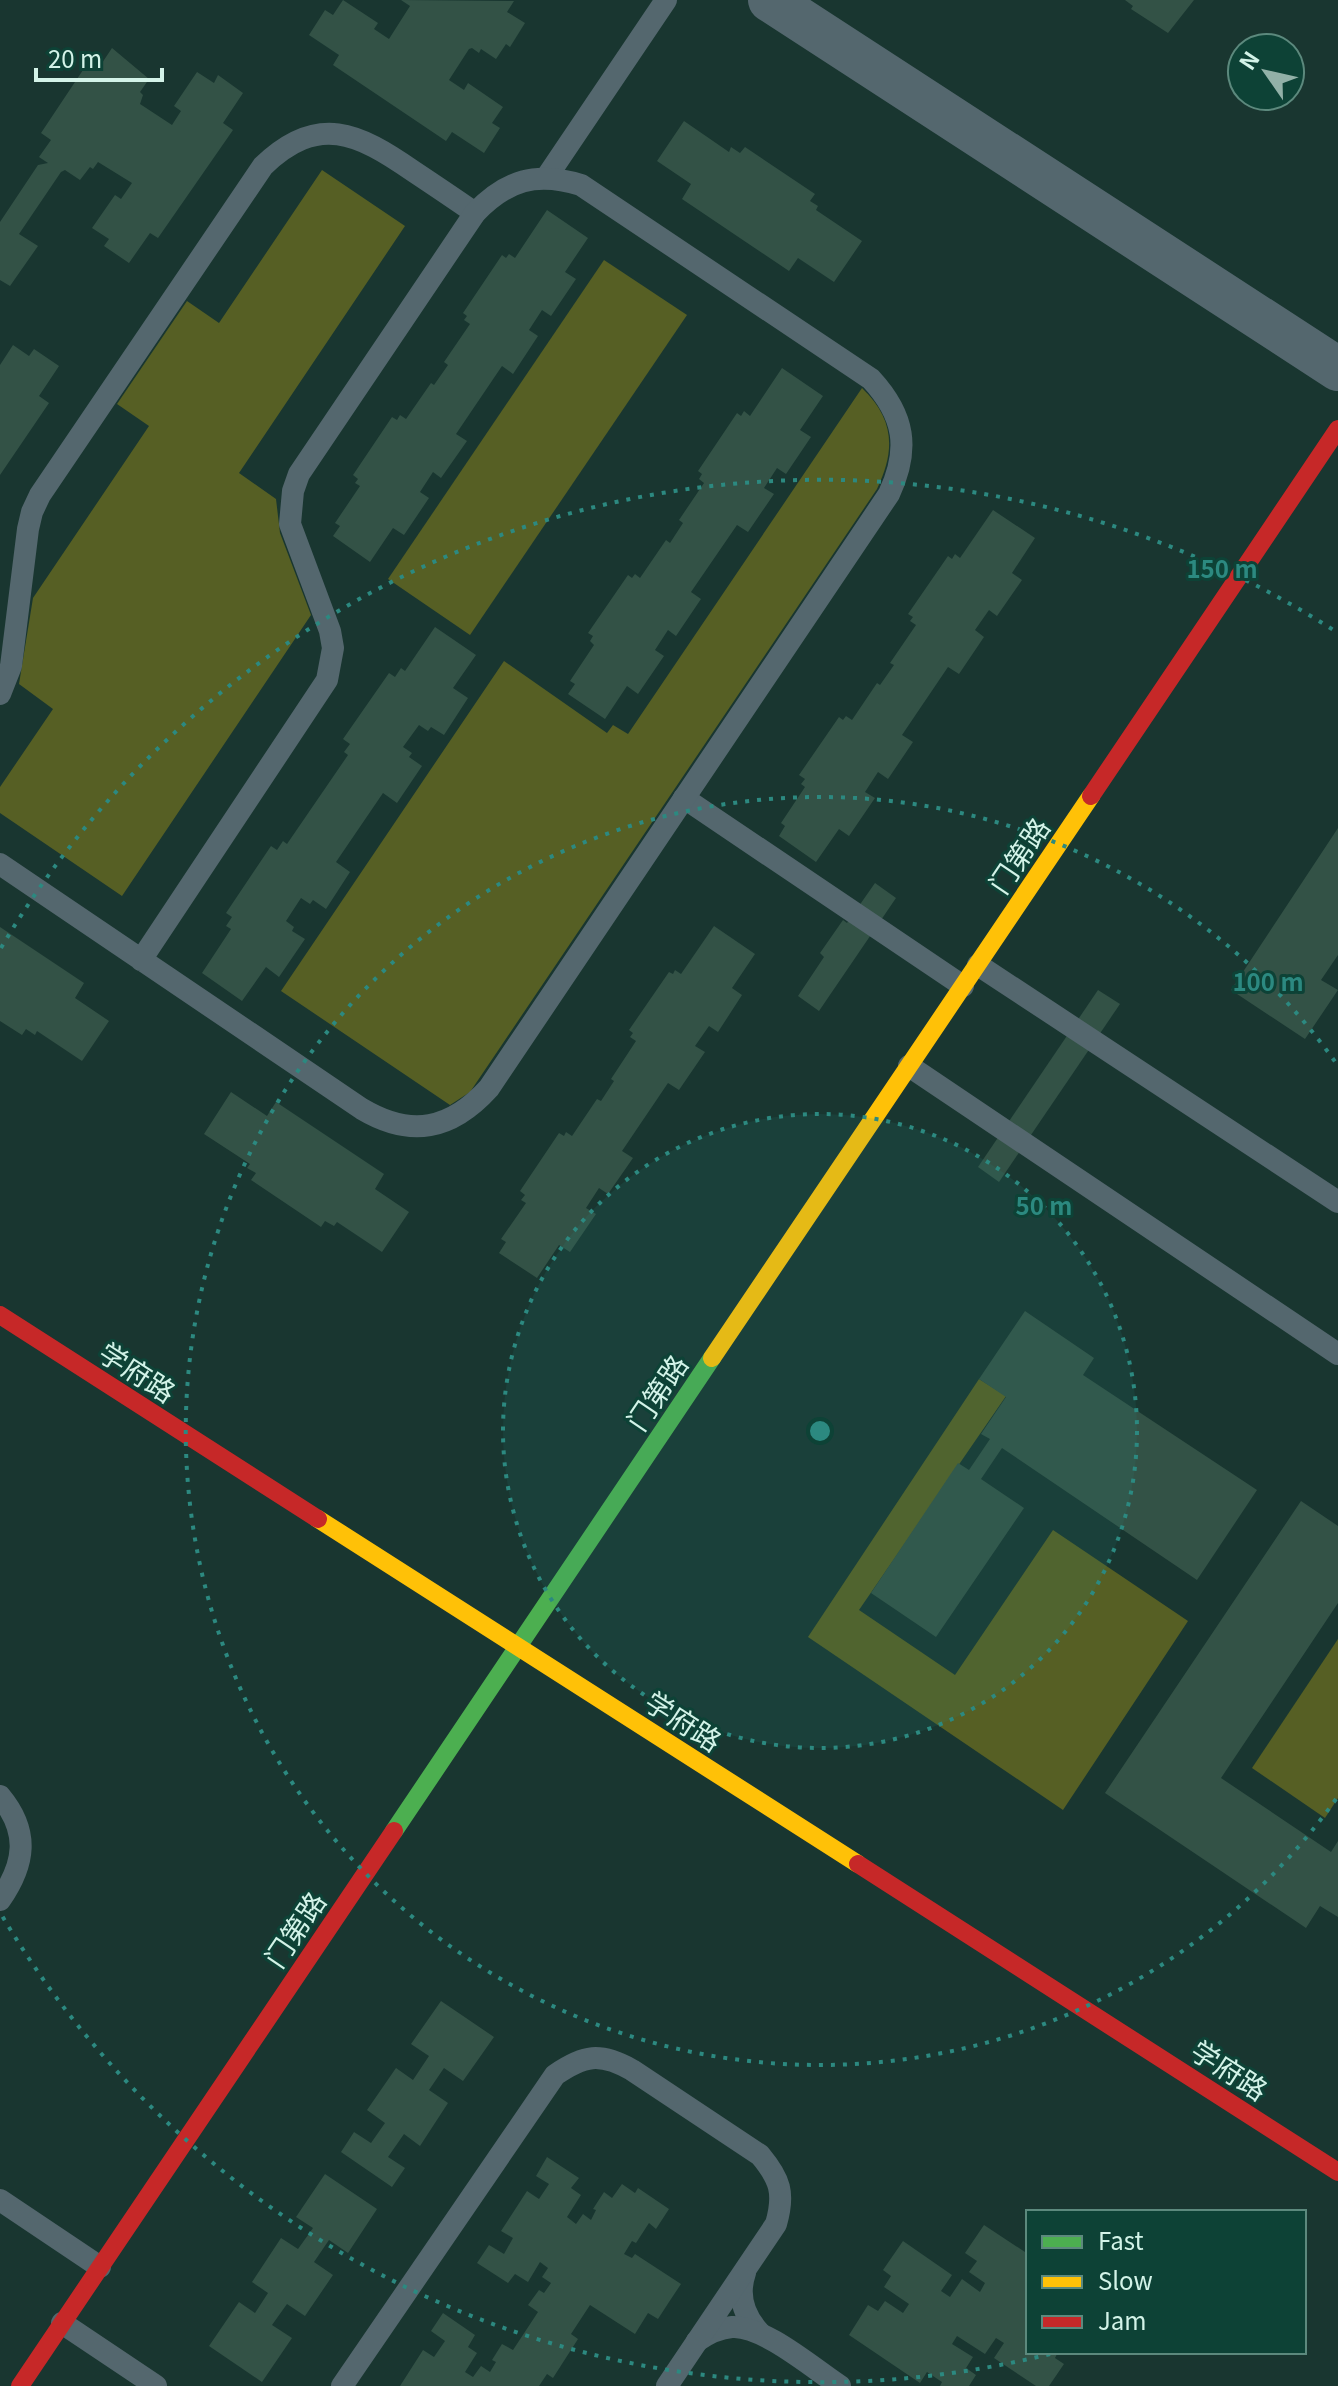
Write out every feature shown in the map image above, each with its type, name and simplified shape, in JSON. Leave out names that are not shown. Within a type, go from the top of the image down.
[{"type":"street","points":[[770,0],[1338,369]]},
{"type":"street","name":"门第路","points":[[20,2386],[1338,429]]},
{"type":"street","name":"学府路","points":[[0,1315],[1338,2172]]},
{"type":"lane","points":[[546,178],[666,0]]},
{"type":"lane","points":[[0,694],[11,666],[28,529],[40,495],[263,166],[298,140],[319,134],[341,134],[378,147],[475,213]]},
{"type":"lane","points":[[0,864],[141,960],[379,1119],[407,1126],[436,1124],[456,1117],[474,1105],[489,1088],[889,494],[899,473],[903,452],[902,435],[895,413],[884,394],[871,379],[598,195],[572,183],[546,178],[518,182],[502,189],[475,213],[299,474],[293,491],[290,524],[330,631],[333,648],[327,680],[319,697],[141,960]]},
{"type":"lane","points":[[684,798],[963,986]]},
{"type":"lane","points":[[978,965],[1338,1202]]},
{"type":"lane","points":[[909,1066],[1338,1354]]},
{"type":"lane","points":[[0,1796],[14,1814],[20,1835],[20,1855],[13,1881],[0,1900]]},
{"type":"lane","points":[[342,2386],[555,2075],[582,2059],[599,2057],[616,2061],[632,2070],[760,2155],[775,2174],[780,2196],[776,2224],[667,2386]]},
{"type":"lane","points":[[0,2200],[100,2267]]},
{"type":"lane","points":[[747,2267],[741,2284],[741,2297],[750,2323],[760,2333],[840,2386]]},
{"type":"lane","points":[[62,2323],[156,2386]]},
{"type":"lane","points":[[697,2342],[706,2335],[732,2327],[760,2333]]},
{"type":"green space","points":[[322,170],[405,226],[239,473],[276,499],[280,533],[311,615],[122,896],[0,813],[0,787],[53,709],[19,684],[33,598],[149,426],[117,404],[187,301],[219,323]]},
{"type":"green space","points":[[604,260],[687,315],[470,635],[388,579]]},
{"type":"green space","points":[[862,388],[881,411],[889,435],[887,461],[877,489],[470,1092],[450,1105],[281,991],[504,661],[607,733],[613,725],[628,734]]},
{"type":"green space","points":[[979,1379],[1006,1396],[859,1610],[955,1675],[1053,1530],[1188,1621],[1063,1810],[808,1637]]},
{"type":"green space","points":[[1338,1639],[1338,1798],[1325,1818],[1252,1768]]},
{"type":"building","points":[[343,0],[378,23],[374,29],[389,39],[410,6],[401,0],[514,1],[507,12],[525,23],[510,47],[506,44],[496,59],[481,49],[479,53],[469,49],[449,80],[464,90],[468,83],[503,107],[492,123],[500,128],[484,153],[452,132],[446,141],[333,65],[339,55],[309,35],[325,10],[333,15]]},
{"type":"building","points":[[1125,0],[1194,0],[1168,33],[1131,9],[1133,6]]},
{"type":"building","points":[[112,48],[149,79],[140,92],[143,95],[140,104],[172,125],[181,111],[174,106],[197,72],[214,83],[218,75],[243,93],[223,123],[233,130],[158,238],[150,233],[129,263],[104,246],[109,239],[92,228],[115,195],[121,199],[132,183],[98,162],[80,180],[65,170],[61,172],[19,234],[38,246],[10,286],[0,280],[0,222],[38,165],[48,163],[39,157],[51,140],[41,133],[91,58],[100,66]]},
{"type":"building","points":[[684,121],[729,152],[731,147],[740,153],[745,147],[815,194],[810,201],[818,206],[816,210],[862,241],[834,282],[798,258],[789,271],[682,199],[691,184],[657,161]]},
{"type":"building","points":[[547,210],[588,238],[565,272],[576,279],[551,316],[542,310],[529,330],[538,336],[513,374],[502,366],[456,434],[467,441],[441,478],[433,472],[420,492],[429,498],[404,535],[393,528],[370,562],[333,536],[340,526],[335,523],[360,486],[355,483],[358,479],[353,475],[392,417],[397,420],[400,415],[406,419],[431,383],[434,385],[448,365],[444,362],[470,324],[464,320],[467,316],[463,313],[502,255],[506,258],[509,254],[515,258]]},
{"type":"building","points":[[13,345],[29,356],[34,349],[59,366],[39,396],[49,403],[0,475],[0,365]]},
{"type":"building","points":[[782,368],[823,396],[800,430],[811,437],[786,474],[777,468],[764,488],[774,494],[748,532],[737,525],[691,592],[701,599],[676,636],[668,630],[655,650],[664,656],[638,694],[627,686],[605,719],[568,694],[575,684],[570,681],[594,645],[590,641],[593,636],[588,633],[628,575],[632,578],[635,574],[640,578],[666,540],[670,543],[683,523],[679,520],[704,483],[699,479],[702,474],[698,471],[737,413],[741,416],[744,411],[750,416]]},
{"type":"building","points":[[993,510],[1035,538],[1012,573],[1022,580],[997,616],[989,610],[975,630],[984,637],[959,674],[948,667],[902,735],[913,742],[888,779],[878,772],[865,792],[875,798],[849,836],[839,829],[816,862],[779,836],[785,826],[781,823],[805,787],[801,784],[805,779],[799,775],[839,717],[843,720],[846,716],[852,720],[877,683],[880,685],[894,665],[890,663],[916,625],[910,621],[913,617],[908,614],[948,556],[952,559],[955,554],[960,558]]},
{"type":"building","points":[[435,627],[476,655],[453,688],[468,698],[444,735],[431,727],[428,731],[419,725],[403,747],[412,753],[409,757],[422,766],[397,803],[383,793],[336,862],[350,872],[326,909],[313,900],[310,904],[301,898],[286,921],[294,927],[292,931],[305,939],[279,977],[266,967],[242,1001],[202,973],[231,929],[226,926],[232,917],[226,913],[271,846],[277,850],[283,841],[287,844],[348,755],[344,752],[350,744],[343,739],[389,673],[395,677],[401,668],[405,671]]},
{"type":"building","points":[[1338,828],[1338,955],[1321,980],[1338,990],[1305,1039],[1231,990]]},
{"type":"building","points":[[875,883],[896,898],[819,1011],[798,996],[824,957],[820,953],[843,920],[847,923]]},
{"type":"building","points":[[714,926],[755,954],[732,988],[742,995],[718,1032],[709,1026],[695,1046],[705,1052],[679,1090],[668,1083],[622,1151],[633,1158],[608,1194],[599,1188],[586,1208],[596,1214],[570,1252],[559,1245],[537,1278],[499,1253],[506,1242],[501,1239],[526,1203],[521,1200],[525,1195],[520,1191],[559,1133],[564,1136],[566,1132],[572,1136],[597,1099],[601,1101],[614,1081],[611,1079],[636,1041],[630,1037],[633,1033],[629,1030],[669,972],[673,974],[675,970],[681,974]]},
{"type":"building","points":[[0,927],[84,983],[75,998],[109,1021],[82,1061],[37,1031],[35,1035],[26,1029],[22,1035],[0,1021]]},
{"type":"building","points":[[1098,990],[1120,1004],[999,1182],[978,1167]]},
{"type":"building","points":[[231,1092],[267,1116],[276,1102],[384,1174],[375,1189],[409,1212],[382,1252],[337,1222],[334,1226],[325,1221],[321,1227],[251,1180],[256,1173],[247,1168],[250,1164],[204,1134]]},
{"type":"building","points":[[1025,1311],[1094,1358],[1083,1375],[1257,1490],[1197,1580],[1002,1448],[981,1479],[1024,1508],[936,1637],[871,1593],[958,1463],[969,1470],[990,1439],[981,1434],[1006,1397],[979,1379]]},
{"type":"building","points":[[1301,1501],[1338,1526],[1338,1603],[1221,1778],[1331,1852],[1338,1841],[1338,1917],[1320,1906],[1306,1928],[1105,1793]]},
{"type":"building","points":[[441,2001],[494,2037],[463,2081],[444,2068],[429,2090],[448,2103],[420,2146],[404,2134],[388,2157],[405,2168],[392,2187],[341,2152],[354,2132],[371,2143],[385,2123],[367,2110],[396,2068],[413,2080],[429,2056],[411,2044]]},
{"type":"building","points":[[547,2157],[579,2178],[571,2188],[581,2195],[567,2217],[576,2224],[583,2214],[591,2220],[596,2210],[593,2209],[604,2192],[612,2198],[622,2184],[635,2193],[638,2188],[669,2209],[656,2229],[649,2223],[636,2243],[632,2241],[624,2254],[632,2258],[635,2254],[681,2284],[658,2319],[648,2313],[635,2334],[590,2305],[571,2334],[578,2339],[553,2378],[547,2374],[539,2386],[400,2386],[423,2350],[434,2357],[445,2341],[431,2331],[443,2313],[475,2335],[468,2347],[477,2353],[465,2372],[473,2377],[481,2366],[490,2372],[496,2362],[492,2360],[502,2344],[513,2350],[538,2312],[528,2305],[539,2290],[544,2293],[551,2283],[542,2277],[548,2268],[540,2262],[528,2282],[515,2274],[508,2283],[477,2263],[489,2245],[504,2254],[513,2238],[501,2231],[527,2191],[539,2199],[549,2184],[536,2176]]},
{"type":"building","points":[[325,2174],[377,2209],[348,2253],[329,2240],[314,2262],[333,2275],[305,2316],[287,2304],[272,2325],[292,2338],[262,2382],[209,2346],[239,2302],[255,2313],[268,2293],[252,2282],[281,2238],[298,2249],[313,2228],[296,2217]]},
{"type":"building","points":[[984,2225],[1026,2253],[1026,2354],[1057,2354],[1055,2358],[1064,2364],[1049,2386],[1036,2386],[994,2358],[1004,2343],[996,2338],[985,2354],[957,2336],[952,2344],[973,2357],[966,2368],[976,2375],[969,2386],[940,2386],[942,2382],[927,2372],[920,2383],[849,2335],[868,2305],[878,2311],[885,2301],[903,2313],[909,2304],[884,2287],[891,2276],[883,2270],[903,2241],[952,2275],[941,2291],[950,2297],[962,2279],[980,2292],[985,2283],[969,2272],[977,2261],[965,2253]]},
{"type":"traffic: fast","points":[[394,1831],[712,1358]]},
{"type":"traffic: slow","points":[[712,1358],[1091,796]]},
{"type":"traffic: slow","points":[[318,1519],[858,1864]]},
{"type":"traffic: jam","points":[[1091,796],[1338,429]]},
{"type":"traffic: jam","points":[[0,1315],[318,1519]]},
{"type":"traffic: jam","points":[[20,2386],[394,1831]]},
{"type":"traffic: jam","points":[[858,1864],[1338,2172]]}]
